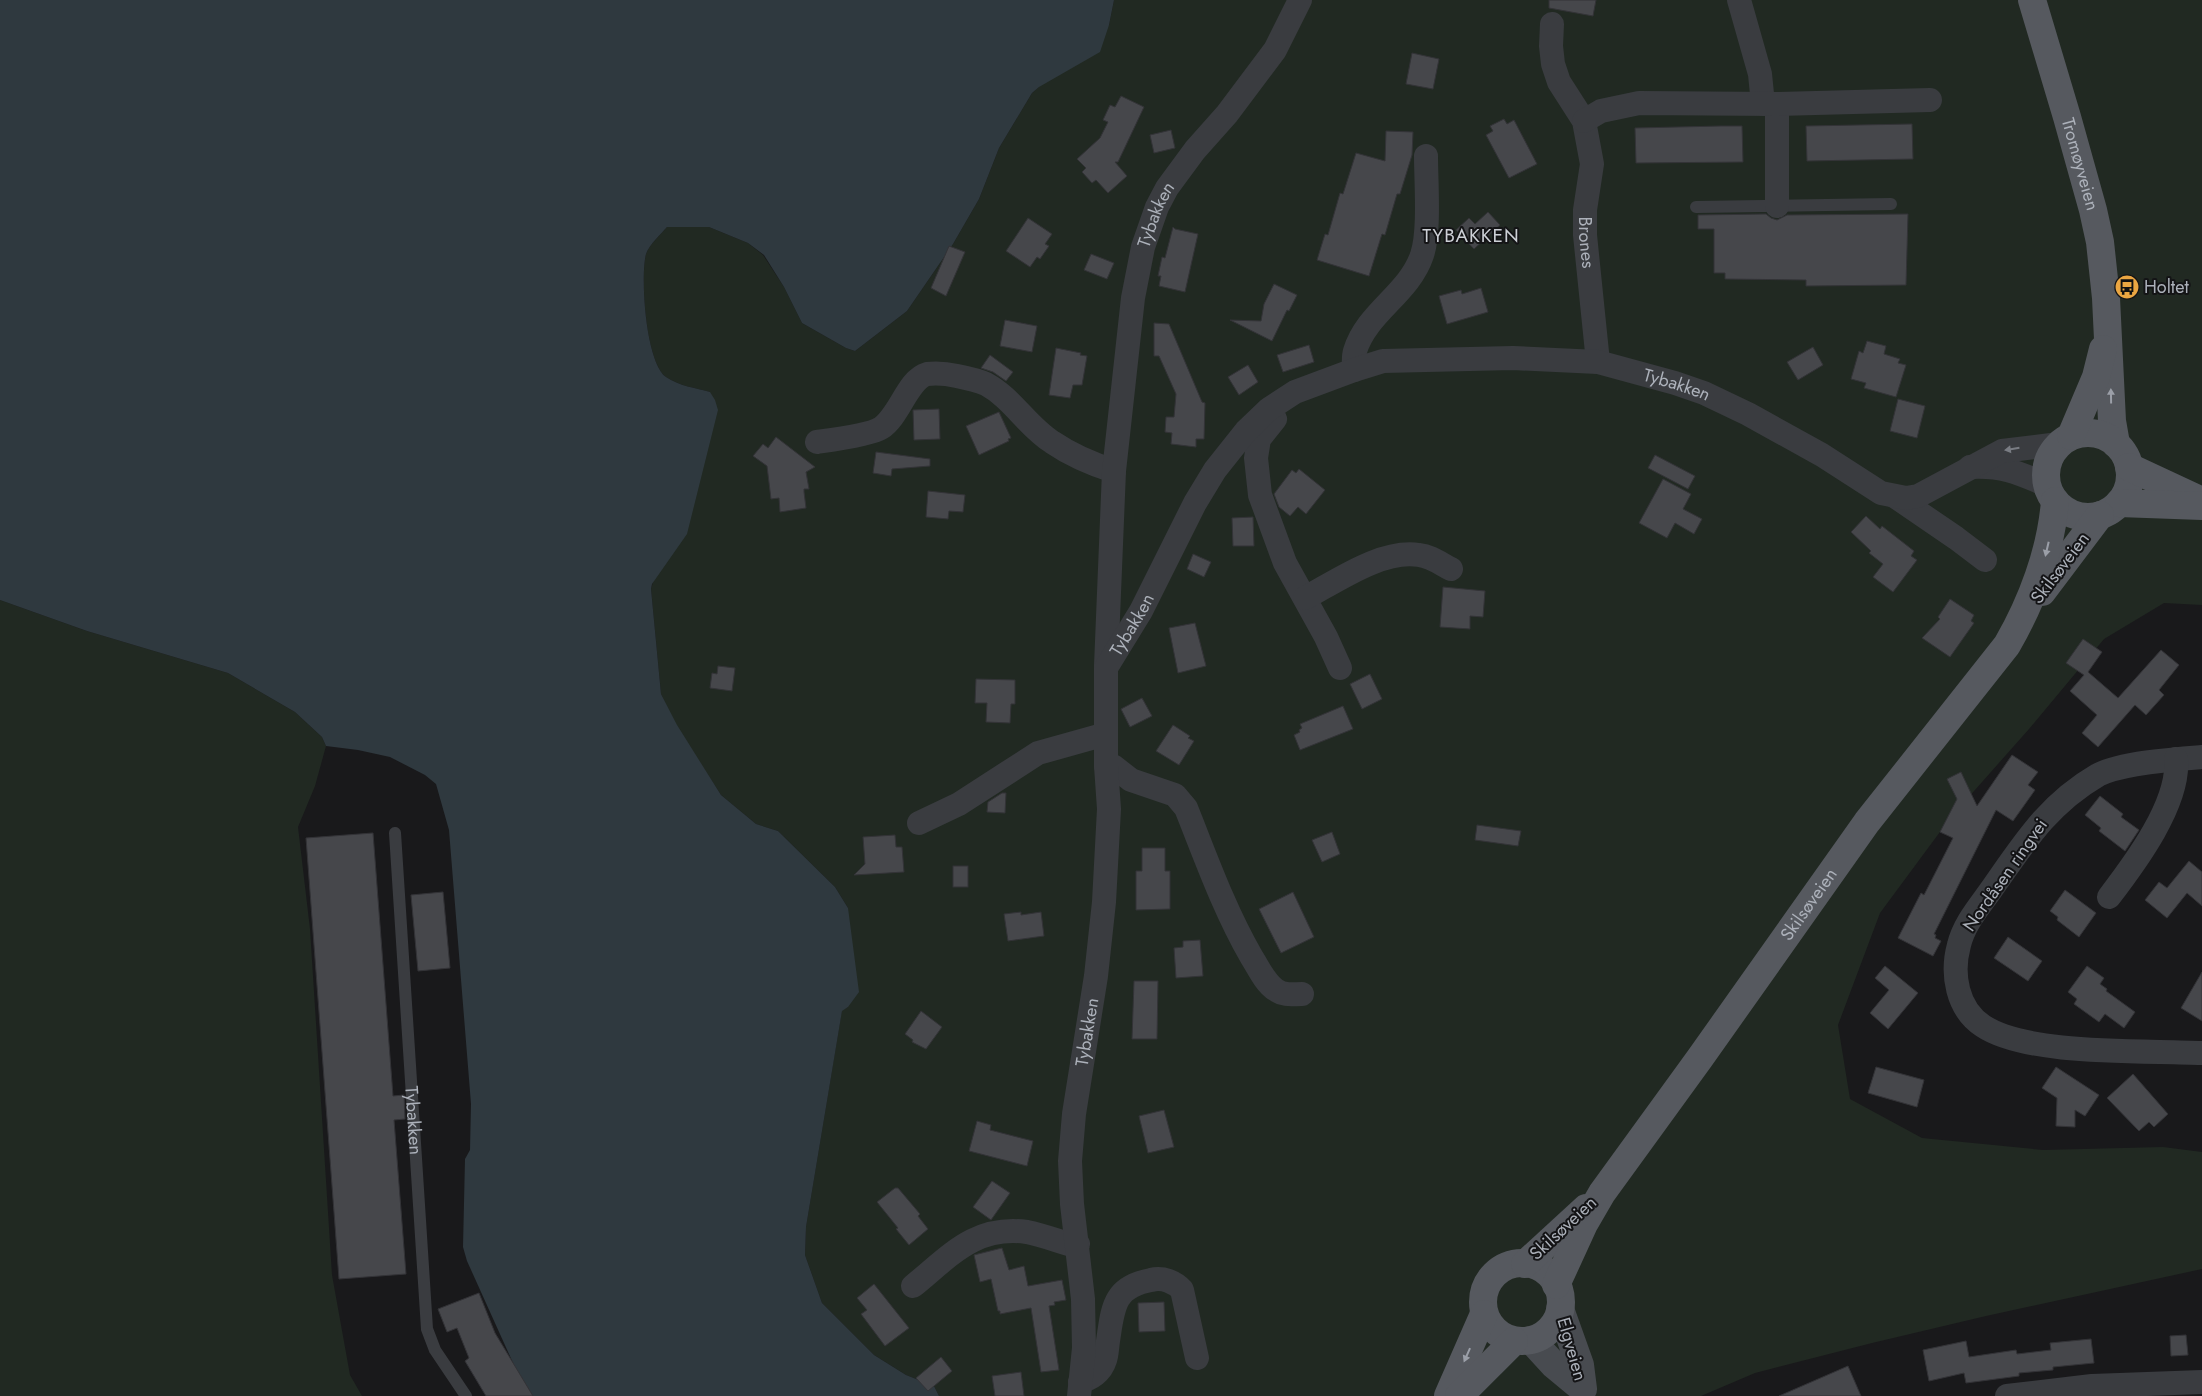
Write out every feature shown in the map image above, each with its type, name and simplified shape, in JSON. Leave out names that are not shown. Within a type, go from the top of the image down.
[{"type":"main road","name":"Tromøyveien","points":[[2032,0],[2093,210],[2104,272],[2112,421],[2123,455]]},
{"type":"main road","name":"Tromøyveien","points":[[2065,440],[2096,377],[2106,333]]},
{"type":"main road","points":[[2202,501],[2123,455],[2097,434],[2086,433],[2065,440],[2054,450],[2048,464],[2051,493],[2074,515],[2089,517],[2110,509],[2202,506]]},
{"type":"main road","points":[[2110,509],[2129,486],[2123,455]]},
{"type":"main road","name":"Skilsøveien","points":[[2020,622],[2045,557],[2054,518],[2051,493]]},
{"type":"main road","name":"Skilsøveien","points":[[1558,1297],[1584,1224],[1602,1192],[1868,822],[2006,645],[2020,622],[2110,509]]},
{"type":"main road","name":"Skilsøveien","points":[[1525,1264],[1602,1192]]},
{"type":"main road","points":[[1459,1396],[1522,1341],[1548,1331],[1556,1321],[1558,1297],[1544,1270],[1525,1264],[1504,1268],[1489,1280],[1482,1299],[1484,1314],[1496,1332],[1522,1341]]},
{"type":"main road","name":"Elgveien","points":[[1558,1297],[1580,1365],[1581,1394]]},
{"type":"main road","points":[[1448,1396],[1484,1314]]},
{"type":"main road","name":"Elgveien","points":[[1522,1341],[1554,1365],[1581,1394]]},
{"type":"street","name":"Tybakken","points":[[1080,1389],[1084,1348],[1083,1299],[1072,1204],[1070,1161],[1074,1114],[1096,976],[1104,902],[1109,809],[1106,766],[1106,668],[1114,471],[1133,298],[1143,247],[1157,206],[1167,188],[1195,150],[1227,114],[1275,50],[1299,0]]},
{"type":"street","points":[[1739,0],[1770,104],[1777,206]]},
{"type":"street","name":"Brones","points":[[1552,24],[1550,46],[1553,64],[1560,82],[1584,121],[1592,164],[1586,210],[1586,235],[1598,362]]},
{"type":"street","points":[[1584,121],[1601,112],[1640,103],[1770,104],[1930,100]]},
{"type":"street","points":[[1354,370],[1354,352],[1364,329],[1412,276],[1423,254],[1426,220],[1426,156]]},
{"type":"street","name":"Tybakken","points":[[1106,668],[1141,610],[1195,503],[1215,470],[1246,431],[1269,409],[1295,392],[1354,370],[1383,362],[1513,358],[1598,362],[1704,393],[1748,414],[1822,455],[1881,493],[1896,497],[1918,496],[2002,450],[2065,440]]},
{"type":"street","points":[[817,442],[880,428],[897,412],[915,383],[921,377],[928,374],[951,374],[974,379],[988,385],[1005,398],[1034,428],[1051,442],[1090,464],[1114,471]]},
{"type":"street","points":[[1269,409],[1275,419],[1258,439],[1256,458],[1260,495],[1285,563],[1326,637],[1340,668]]},
{"type":"street","name":"Tybakken","points":[[1969,467],[1991,466],[2012,471],[2051,493]]},
{"type":"street","points":[[1896,497],[1985,560]]},
{"type":"street","points":[[1305,598],[1362,567],[1396,555],[1418,554],[1451,569]]},
{"type":"street","points":[[919,823],[959,804],[1038,753],[1106,734]]},
{"type":"street","name":"Nordåsen ringvei","points":[[2202,757],[2134,766],[2101,774],[2071,792],[2035,827],[1966,927],[1958,946],[1956,981],[1961,999],[1969,1014],[1983,1026],[2000,1035],[2029,1042],[2069,1048],[2202,1053]]},
{"type":"street","points":[[2109,897],[2145,847],[2168,799],[2177,772],[2176,760]]},
{"type":"street","points":[[1106,766],[1113,766],[1131,780],[1175,795],[1186,808],[1223,902],[1235,928],[1261,974],[1274,989],[1285,995],[1302,994]]},
{"type":"street","points":[[912,1286],[966,1243],[985,1234],[1010,1231],[1030,1233],[1072,1246],[1078,1244]]},
{"type":"street","points":[[1080,1389],[1098,1373],[1106,1360],[1113,1308],[1118,1295],[1138,1282],[1157,1279],[1176,1283],[1182,1290],[1197,1358]]},
{"type":"street","points":[[2007,1396],[2092,1386],[2202,1382]]},
{"type":"lane","points":[[1696,206],[1891,204]]},
{"type":"lane","name":"Tybakken","points":[[395,833],[427,1329],[435,1350],[466,1396]]},
{"type":"shaded area","points":[[0,0],[1114,0],[1109,25],[1100,52],[1039,87],[1032,93],[999,148],[979,199],[953,244],[907,311],[855,351],[846,348],[802,323],[784,287],[764,255],[748,243],[709,227],[667,227],[652,243],[646,254],[644,266],[646,319],[649,338],[659,369],[666,377],[676,383],[710,392],[718,410],[687,534],[652,584],[661,694],[677,725],[721,795],[756,824],[778,831],[835,887],[848,908],[859,992],[848,1007],[842,1011],[806,1227],[805,1255],[822,1303],[874,1355],[906,1375],[934,1386],[939,1396],[528,1396],[467,1261],[463,1247],[465,1159],[470,1150],[471,1104],[449,830],[436,784],[425,775],[390,757],[326,746],[322,737],[295,712],[228,673],[87,631],[0,600]]},
{"type":"shaded area","points":[[1114,0],[2202,0],[2202,605],[2164,603],[2104,639],[2029,729],[1951,817],[1880,913],[1838,1025],[1850,1099],[1922,1138],[2043,1150],[2163,1147],[2202,1152],[2202,1269],[1872,1343],[1755,1373],[1701,1396],[939,1396],[934,1386],[906,1375],[874,1355],[822,1303],[805,1255],[806,1227],[842,1010],[848,1007],[848,908],[835,887],[778,831],[756,824],[721,795],[676,725],[661,694],[651,589],[710,392],[676,383],[666,377],[659,369],[649,338],[646,319],[644,266],[646,254],[652,243],[667,227],[709,227],[748,243],[763,255],[784,287],[802,323],[846,348],[855,351],[907,311],[953,244],[979,199],[999,148],[1032,93],[1109,25]]},
{"type":"shaded area","points":[[0,600],[87,631],[228,673],[295,712],[322,737],[326,746],[315,786],[298,827],[310,929],[332,1275],[350,1375],[362,1396],[0,1396]]},
{"type":"building","points":[[1549,0],[1596,0],[1593,16],[1549,8]]},
{"type":"building","points":[[1412,53],[1439,59],[1433,89],[1406,84]]},
{"type":"building","points":[[1121,96],[1144,107],[1118,162],[1115,162],[1127,176],[1108,193],[1096,180],[1092,183],[1082,172],[1086,168],[1077,159],[1100,138],[1108,122],[1103,120],[1110,105],[1115,107]]},
{"type":"building","points":[[1504,119],[1507,124],[1514,120],[1537,164],[1509,178],[1486,135],[1493,131],[1490,126]]},
{"type":"building","points":[[1912,124],[1913,159],[1807,161],[1806,126]]},
{"type":"building","points":[[1742,126],[1743,162],[1636,163],[1635,128]]},
{"type":"building","points":[[1171,130],[1175,148],[1154,153],[1150,135]]},
{"type":"building","points":[[1386,131],[1413,132],[1412,155],[1400,194],[1397,194],[1385,235],[1382,234],[1369,276],[1317,260],[1325,234],[1328,235],[1340,193],[1343,194],[1356,153],[1385,161]]},
{"type":"building","points":[[1488,212],[1500,225],[1474,249],[1456,230],[1469,218],[1475,224]]},
{"type":"building","points":[[1766,214],[1777,220],[1787,215],[1908,214],[1906,285],[1806,286],[1806,280],[1725,279],[1725,273],[1714,273],[1714,229],[1698,229],[1698,215]]},
{"type":"building","points":[[1028,218],[1052,234],[1045,244],[1049,246],[1040,259],[1037,257],[1030,267],[1006,251]]},
{"type":"building","points":[[1173,227],[1198,234],[1185,292],[1159,286],[1161,276],[1158,276],[1162,257],[1165,258]]},
{"type":"building","points":[[949,246],[965,252],[946,296],[931,288]]},
{"type":"building","points":[[1091,254],[1114,263],[1107,279],[1084,270]]},
{"type":"building","points":[[1274,284],[1297,295],[1289,311],[1287,310],[1272,341],[1230,320],[1261,321],[1264,304]]},
{"type":"building","points":[[1481,288],[1488,312],[1447,324],[1439,296],[1461,290],[1462,294]]},
{"type":"building","points":[[1005,320],[1037,326],[1032,352],[1000,346]]},
{"type":"building","points":[[1154,323],[1169,324],[1202,402],[1205,403],[1204,439],[1196,439],[1196,447],[1171,444],[1172,433],[1165,432],[1166,417],[1174,417],[1176,394],[1159,356],[1154,356]]},
{"type":"building","points":[[1867,341],[1886,346],[1884,354],[1900,359],[1898,363],[1906,365],[1896,397],[1864,388],[1866,383],[1851,379],[1859,351],[1863,353]]},
{"type":"building","points":[[1309,345],[1314,362],[1283,372],[1277,355]]},
{"type":"building","points":[[1813,347],[1823,365],[1798,380],[1787,362]]},
{"type":"building","points":[[1056,348],[1087,356],[1082,385],[1073,385],[1070,398],[1049,395]]},
{"type":"building","points":[[990,355],[1013,372],[1006,381],[993,372],[981,368]]},
{"type":"building","points":[[1248,365],[1258,382],[1239,395],[1228,377]]},
{"type":"building","points":[[1898,399],[1925,406],[1917,438],[1890,431]]},
{"type":"building","points":[[939,409],[940,439],[914,440],[913,410]]},
{"type":"building","points":[[999,412],[1011,438],[1008,439],[1009,441],[979,455],[966,426]]},
{"type":"building","points":[[776,437],[815,467],[806,472],[809,489],[804,489],[806,508],[780,512],[779,498],[771,499],[767,466],[753,456],[763,444],[768,448]]},
{"type":"building","points":[[876,452],[930,459],[930,466],[892,469],[891,476],[873,473]]},
{"type":"building","points":[[1655,455],[1695,476],[1688,489],[1648,468]]},
{"type":"building","points":[[1299,469],[1325,490],[1306,514],[1298,507],[1290,516],[1279,507],[1274,494],[1292,470],[1296,473]]},
{"type":"building","points":[[1663,479],[1691,494],[1683,509],[1702,519],[1694,534],[1675,523],[1667,538],[1639,523]]},
{"type":"building","points":[[928,491],[965,495],[963,512],[949,511],[948,519],[926,517]]},
{"type":"building","points":[[1866,516],[1880,529],[1882,526],[1914,551],[1911,556],[1917,560],[1893,592],[1873,577],[1883,564],[1869,553],[1871,551],[1851,532]]},
{"type":"building","points":[[1253,517],[1254,546],[1233,546],[1232,518]]},
{"type":"building","points":[[1193,554],[1211,562],[1204,577],[1187,569]]},
{"type":"building","points":[[1443,587],[1485,591],[1483,617],[1470,616],[1470,629],[1440,627]]},
{"type":"building","points":[[1950,599],[1974,615],[1971,621],[1974,623],[1950,657],[1922,638],[1940,619],[1938,617]]},
{"type":"building","points":[[1195,623],[1206,666],[1178,673],[1169,628]]},
{"type":"building","points":[[2083,639],[2102,652],[2088,672],[2118,698],[2161,650],[2179,665],[2159,690],[2164,695],[2146,715],[2135,705],[2098,747],[2082,733],[2097,715],[2070,691],[2084,675],[2066,663]]},
{"type":"building","points":[[718,666],[735,668],[732,691],[710,688],[712,673],[717,674]]},
{"type":"building","points":[[1370,674],[1382,699],[1362,709],[1350,684]]},
{"type":"building","points":[[976,679],[1015,680],[1015,704],[1011,704],[1010,723],[986,722],[987,703],[975,703]]},
{"type":"building","points":[[1142,698],[1152,716],[1130,727],[1121,709]]},
{"type":"building","points":[[1343,706],[1353,729],[1300,750],[1294,735],[1300,732],[1299,730],[1302,728],[1300,724]]},
{"type":"building","points":[[1173,725],[1190,736],[1188,738],[1194,741],[1179,765],[1156,751]]},
{"type":"building","points":[[2012,755],[2038,772],[2028,785],[2035,790],[2013,821],[1996,810],[1934,934],[1936,935],[1935,938],[1941,941],[1933,956],[1898,938],[1921,893],[1924,895],[1953,838],[1940,832],[1957,799],[1947,779],[1961,772],[1977,806]]},
{"type":"building","points":[[1002,793],[1006,793],[1005,813],[987,812],[988,802]]},
{"type":"building","points":[[2100,796],[2123,814],[2121,817],[2139,830],[2125,851],[2099,831],[2101,828],[2085,815]]},
{"type":"building","points":[[1477,825],[1521,831],[1518,846],[1475,840]]},
{"type":"building","points":[[1332,832],[1340,854],[1322,862],[1312,840]]},
{"type":"building","points":[[373,833],[393,1096],[404,1095],[405,1119],[394,1120],[406,1274],[339,1279],[306,838]]},
{"type":"building","points":[[895,835],[896,847],[902,847],[904,872],[854,875],[865,864],[863,837]]},
{"type":"building","points":[[1142,848],[1165,848],[1165,871],[1170,871],[1170,909],[1136,910],[1136,871],[1142,871]]},
{"type":"building","points":[[2189,861],[2202,872],[2202,906],[2187,893],[2167,918],[2145,900],[2159,882],[2167,888]]},
{"type":"building","points":[[953,866],[968,866],[968,887],[953,887]]},
{"type":"building","points":[[2065,890],[2096,913],[2079,937],[2057,920],[2058,917],[2050,911]]},
{"type":"building","points":[[443,892],[450,968],[418,971],[411,895]]},
{"type":"building","points":[[1293,892],[1314,937],[1281,953],[1259,909]]},
{"type":"building","points":[[1021,912],[1021,915],[1041,912],[1044,936],[1008,941],[1004,914]]},
{"type":"building","points":[[2008,937],[2042,961],[2028,981],[1994,958]]},
{"type":"building","points":[[1200,940],[1203,976],[1176,978],[1174,948],[1183,947],[1183,941]]},
{"type":"building","points":[[1885,966],[1918,993],[1888,1029],[1870,1013],[1889,990],[1875,978]]},
{"type":"building","points":[[2087,966],[2104,978],[2100,984],[2107,989],[2106,991],[2135,1012],[2124,1028],[2105,1014],[2099,1022],[2074,1004],[2077,999],[2068,992]]},
{"type":"building","points":[[2202,972],[2202,1021],[2181,1008]]},
{"type":"building","points":[[1134,981],[1158,981],[1157,1039],[1132,1039]]},
{"type":"building","points":[[921,1011],[942,1027],[926,1049],[912,1042],[913,1040],[905,1034]]},
{"type":"building","points":[[1876,1067],[1924,1080],[1917,1107],[1868,1093]]},
{"type":"building","points":[[2056,1067],[2099,1095],[2085,1116],[2075,1110],[2075,1127],[2056,1126],[2057,1098],[2042,1088]]},
{"type":"building","points":[[2133,1074],[2168,1114],[2154,1127],[2149,1122],[2139,1131],[2107,1098]]},
{"type":"building","points":[[1164,1110],[1174,1147],[1148,1153],[1139,1116]]},
{"type":"building","points":[[977,1121],[991,1125],[990,1130],[1033,1141],[1027,1166],[969,1151]]},
{"type":"building","points":[[992,1181],[1010,1193],[991,1220],[973,1207]]},
{"type":"building","points":[[895,1188],[898,1188],[920,1214],[918,1216],[928,1229],[909,1245],[877,1202]]},
{"type":"building","points":[[1002,1248],[1009,1270],[1024,1266],[1028,1286],[1062,1280],[1066,1300],[1054,1302],[1055,1305],[1049,1306],[1059,1370],[1041,1372],[1031,1308],[1000,1314],[991,1279],[980,1282],[974,1255]]},
{"type":"building","points":[[874,1284],[909,1328],[885,1346],[861,1314],[867,1310],[857,1298]]},
{"type":"building","points":[[479,1293],[495,1333],[533,1396],[486,1396],[465,1361],[469,1358],[457,1328],[447,1332],[438,1309]]},
{"type":"building","points":[[1164,1302],[1165,1331],[1139,1332],[1138,1303]]},
{"type":"building","points":[[2186,1335],[2188,1355],[2171,1356],[2170,1336]]},
{"type":"building","points":[[2091,1339],[2094,1363],[2053,1367],[2053,1370],[2019,1373],[2019,1376],[1966,1383],[1964,1373],[1929,1381],[1923,1350],[1966,1341],[1969,1357],[2016,1350],[2017,1354],[2051,1350],[2050,1343]]},
{"type":"building","points":[[941,1357],[952,1371],[928,1391],[916,1378]]},
{"type":"building","points":[[1848,1366],[1861,1396],[1779,1396]]},
{"type":"building","points":[[1021,1372],[1024,1396],[995,1396],[992,1376]]},
{"type":"place","name":"Holtet","points":[[2127,287]]},
{"type":"district","name":"TYBAKKEN","points":[[1471,235]]}]
